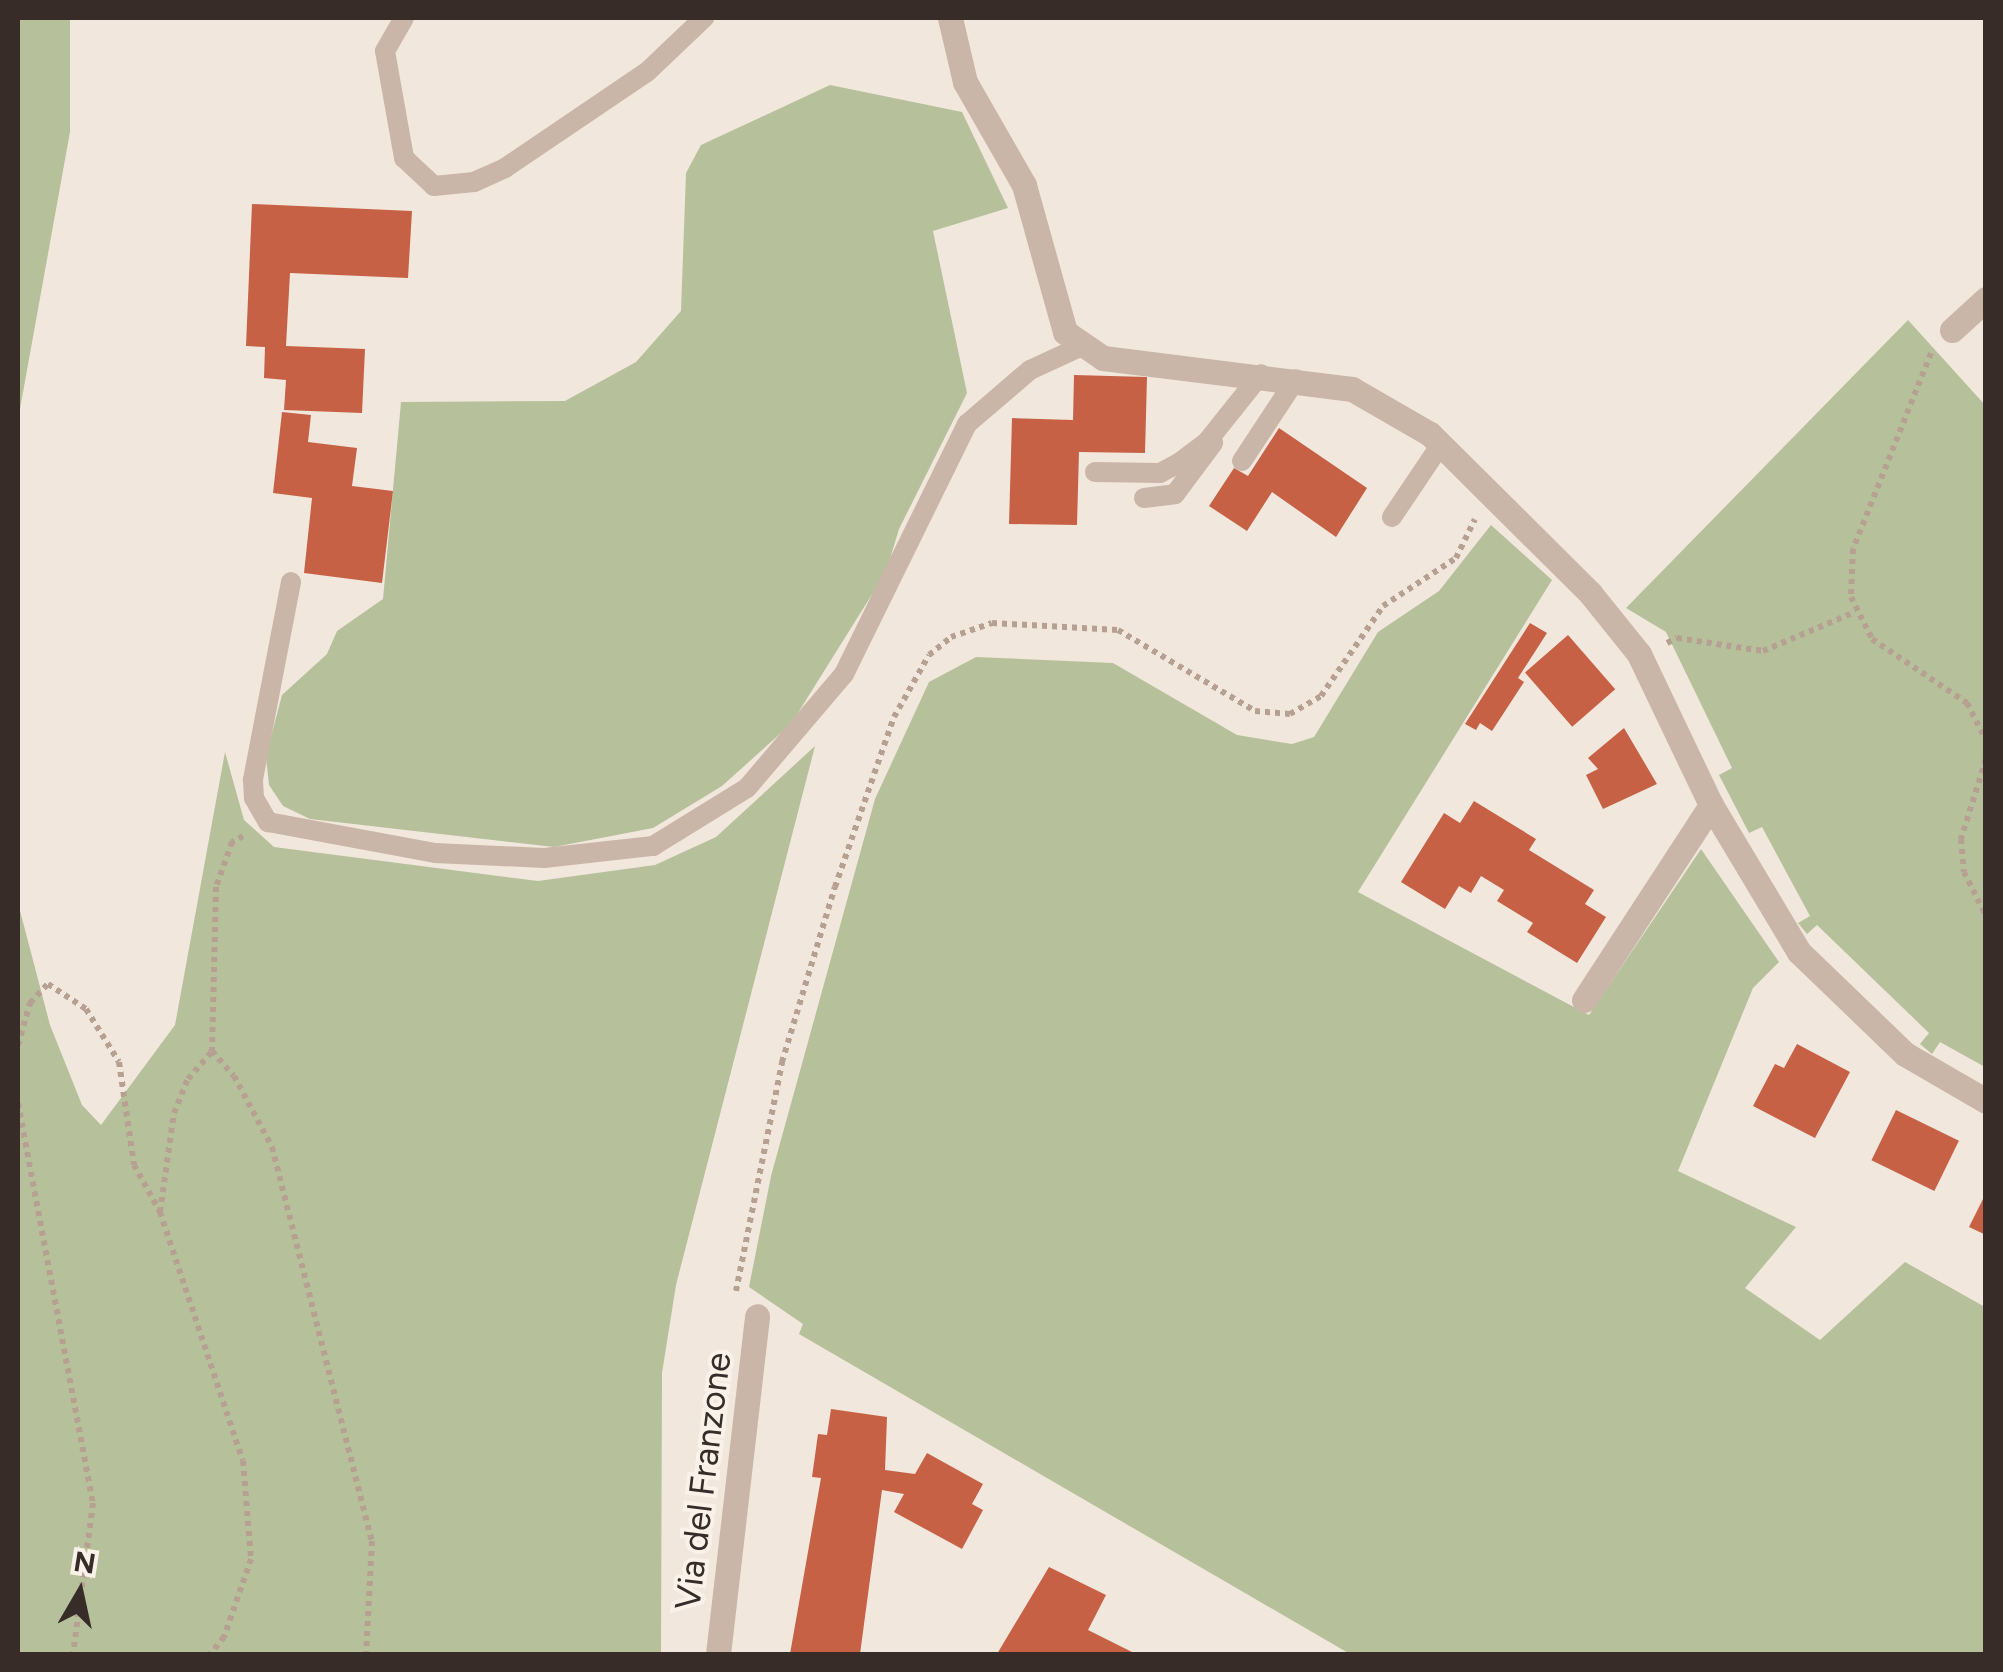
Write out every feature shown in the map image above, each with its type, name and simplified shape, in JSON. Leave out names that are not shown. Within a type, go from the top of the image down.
[{"type":"street","points":[[950,18],[965,82],[1024,185],[1065,332],[1103,358],[1296,378],[1371,395],[1440,444],[1590,594],[1639,654],[1711,806],[1815,970],[1905,1054],[1986,1101]]},
{"type":"street","points":[[1952,330],[1986,298]]},
{"type":"street","points":[[1584,1000],[1711,806]]},
{"type":"street","name":"Via del Franzone","points":[[718,1654],[758,1316]]},
{"type":"lane","points":[[404,18],[385,50],[404,158],[434,186],[474,182],[505,168],[647,72],[704,18]]},
{"type":"lane","points":[[292,582],[253,780],[254,798],[268,822],[435,853],[544,858],[653,846],[747,788],[844,674],[967,424],[1030,370],[1084,345]]},
{"type":"lane","points":[[1095,472],[1160,473],[1206,442],[1261,374]]},
{"type":"lane","points":[[1242,462],[1296,378]]},
{"type":"lane","points":[[1144,498],[1175,494],[1195,476],[1231,411]]},
{"type":"lane","points":[[1392,517],[1440,444]]},
{"type":"path","points":[[1952,330],[1934,346],[1853,549],[1856,612],[1884,650],[1967,702],[1986,740]]},
{"type":"path","points":[[736,1290],[782,1062],[835,887],[894,717],[929,655],[952,637],[992,623],[1118,630],[1254,711],[1290,714],[1321,696],[1374,614],[1449,564],[1468,538]]},
{"type":"path","points":[[1639,654],[1678,638],[1763,651],[1856,612]]},
{"type":"path","points":[[1986,758],[1961,839],[1964,872],[1986,916]]},
{"type":"path","points":[[160,1212],[174,1114],[188,1079],[212,1051],[216,886],[232,842],[268,822]]},
{"type":"path","points":[[18,1045],[30,1003],[48,984],[86,1009],[119,1062],[134,1165],[160,1212],[243,1460],[251,1559],[224,1637],[210,1654]]},
{"type":"path","points":[[212,1051],[234,1076],[272,1147],[372,1541],[366,1654]]},
{"type":"path","points":[[18,1103],[93,1502],[73,1654]]},
{"type":"green space","points":[[18,18],[70,18],[70,132],[18,420]]},
{"type":"green space","points":[[830,85],[962,112],[1008,208],[933,231],[967,393],[899,529],[886,572],[791,724],[722,786],[653,828],[554,847],[310,819],[283,806],[269,785],[266,756],[282,695],[327,654],[337,631],[383,599],[401,402],[565,401],[636,362],[681,311],[686,173],[701,145]]},
{"type":"green space","points":[[1908,320],[1985,405],[1985,1067],[1940,1042],[1932,1054],[1920,1044],[1929,1033],[1817,925],[1807,934],[1798,923],[1810,916],[1762,827],[1749,833],[1719,775],[1732,768],[1666,632],[1626,608]]},
{"type":"green space","points":[[1491,525],[1552,580],[1358,892],[1589,1015],[1701,849],[1779,962],[1753,988],[1678,1171],[1796,1227],[1745,1288],[1820,1340],[1905,1262],[1985,1307],[1985,1654],[1350,1654],[799,1334],[803,1324],[749,1287],[771,1176],[875,799],[929,682],[976,657],[1113,663],[1237,735],[1292,744],[1314,737],[1378,632],[1439,591]]},
{"type":"green space","points":[[815,746],[676,1285],[662,1373],[661,1654],[18,1654],[18,903],[50,1025],[82,1105],[101,1125],[175,1025],[225,752],[244,820],[274,847],[538,881],[655,865],[716,837]]},
{"type":"building","points":[[252,204],[412,211],[408,278],[290,273],[286,346],[365,349],[362,413],[284,410],[286,380],[264,378],[265,347],[246,346]]},
{"type":"building","points":[[1074,375],[1147,377],[1145,453],[1079,452],[1077,525],[1009,524],[1012,418],[1073,420]]},
{"type":"building","points":[[282,412],[311,415],[308,442],[357,448],[352,486],[393,491],[382,583],[304,573],[312,498],[273,493]]},
{"type":"building","points":[[1279,428],[1367,488],[1336,537],[1272,492],[1247,531],[1209,506],[1234,468],[1248,476]]},
{"type":"building","points":[[1530,623],[1547,633],[1518,678],[1524,682],[1492,731],[1480,723],[1476,730],[1465,724]]},
{"type":"building","points":[[1568,635],[1615,689],[1572,727],[1525,672]]},
{"type":"building","points":[[1624,728],[1657,784],[1603,809],[1586,775],[1598,769],[1588,758]]},
{"type":"building","points":[[1474,801],[1536,839],[1529,850],[1594,890],[1585,904],[1606,917],[1577,963],[1527,932],[1533,923],[1497,901],[1504,890],[1481,876],[1471,893],[1459,886],[1445,909],[1401,882],[1444,813],[1460,823]]},
{"type":"building","points":[[1797,1044],[1850,1072],[1815,1138],[1753,1106],[1775,1064],[1784,1068]]},
{"type":"building","points":[[1896,1110],[1959,1141],[1934,1191],[1871,1160]]},
{"type":"building","points":[[1986,1193],[1986,1235],[1969,1227]]},
{"type":"building","points":[[831,1409],[887,1417],[885,1470],[915,1474],[927,1453],[983,1484],[972,1504],[983,1510],[962,1549],[894,1512],[904,1494],[882,1490],[860,1654],[790,1654],[821,1478],[812,1477],[818,1434],[827,1435]]},
{"type":"building","points":[[1049,1567],[1106,1595],[1088,1630],[1136,1654],[997,1654]]}]
